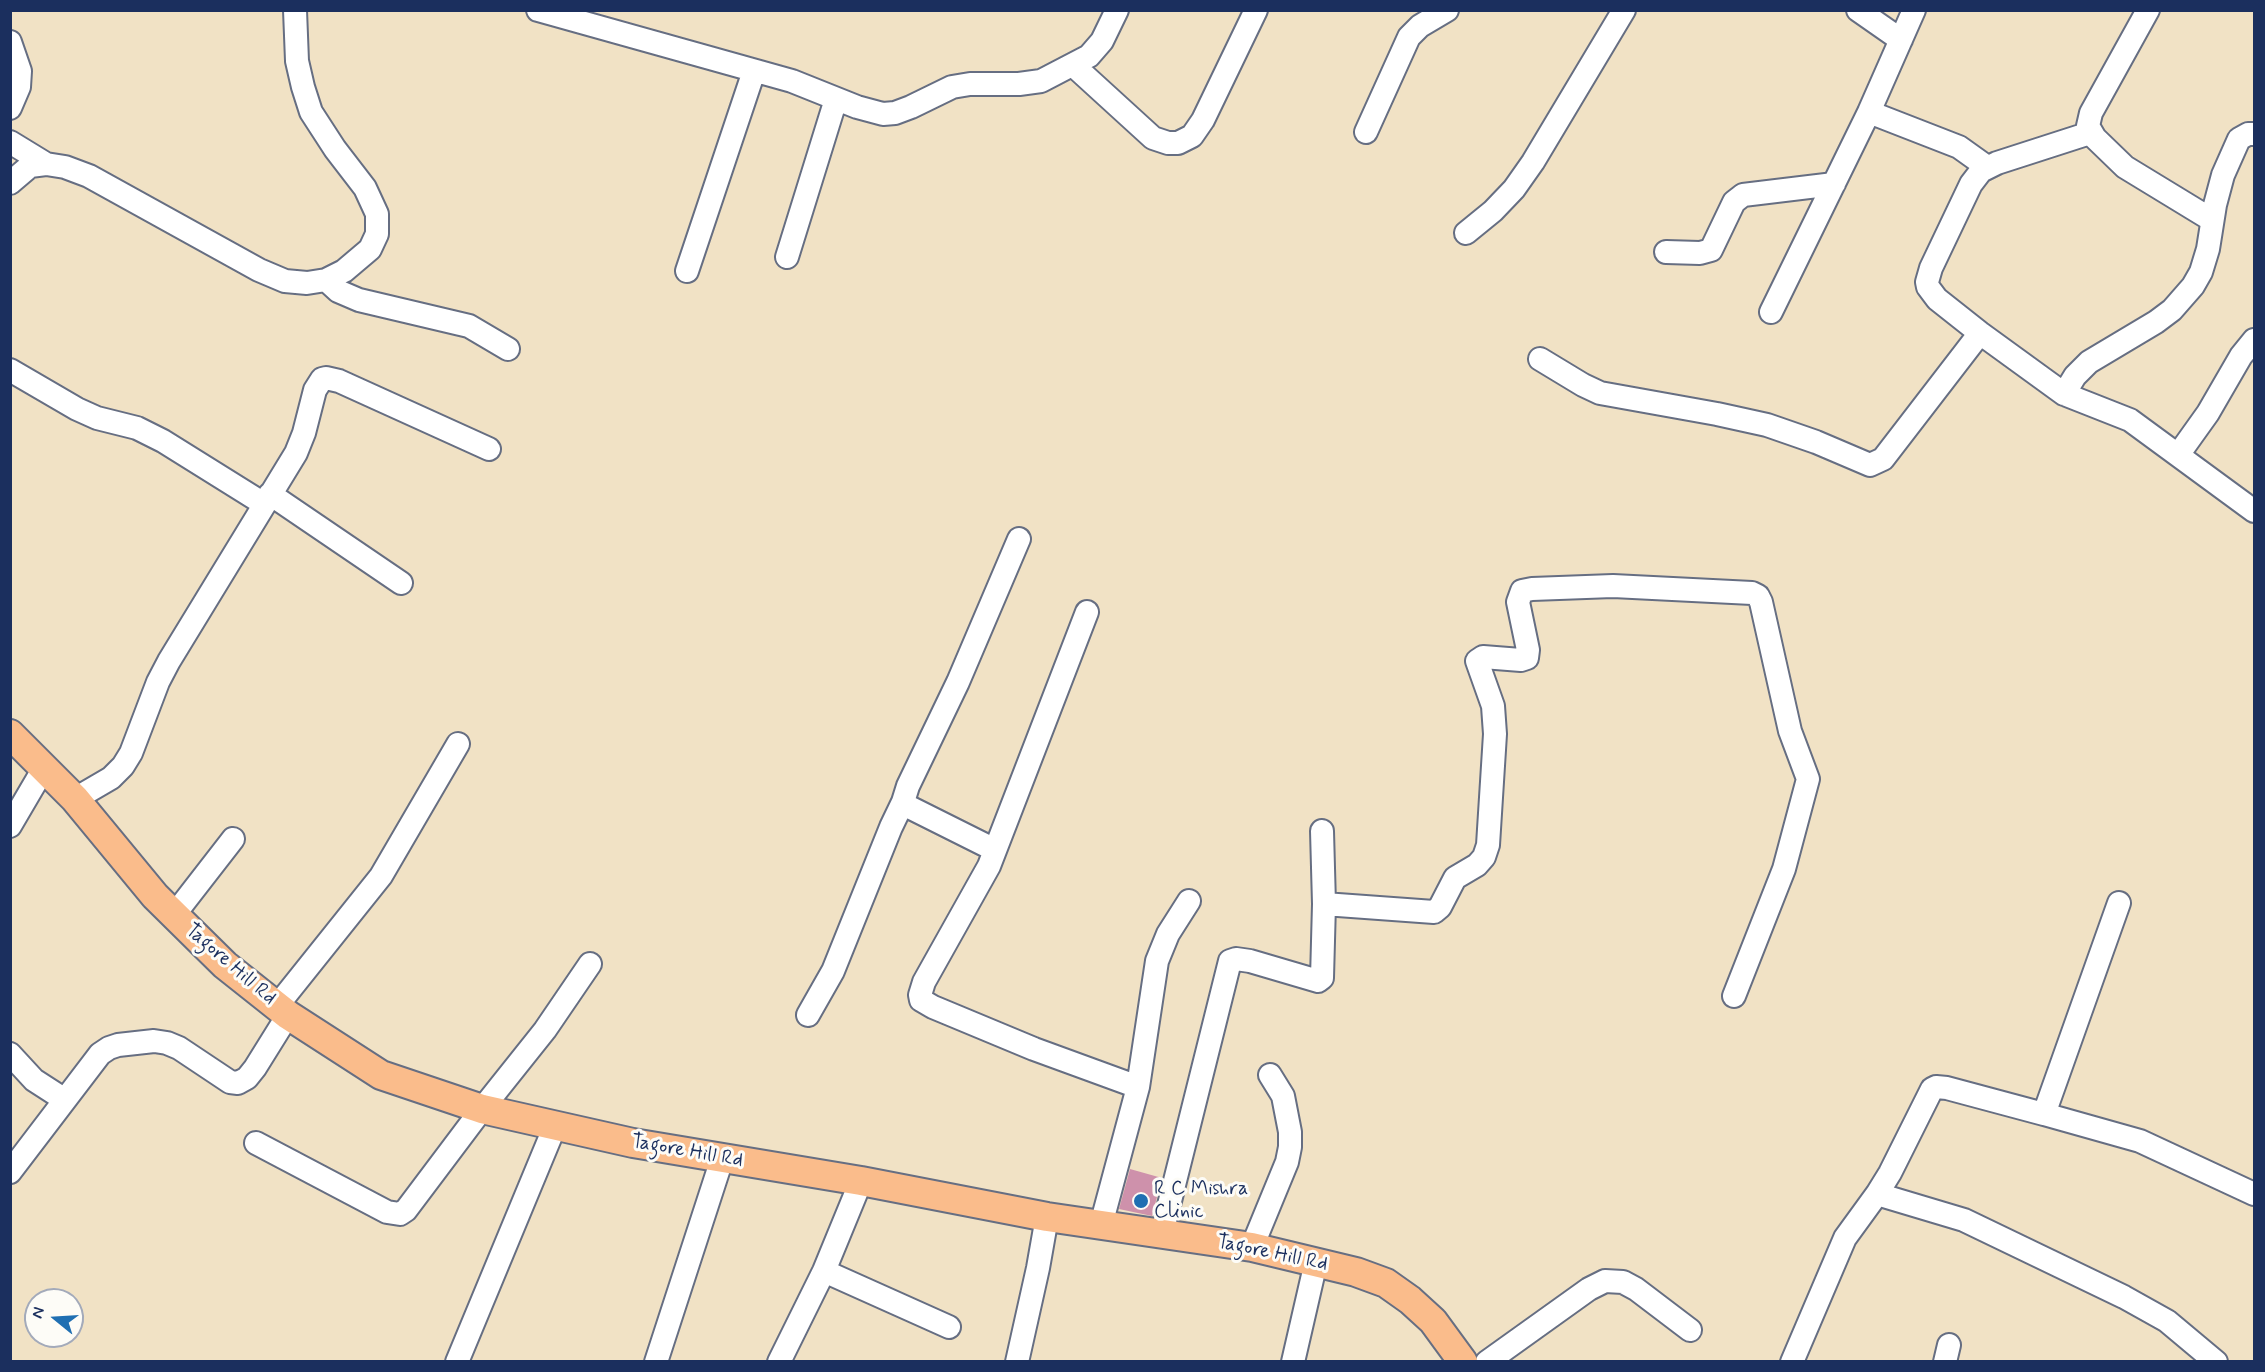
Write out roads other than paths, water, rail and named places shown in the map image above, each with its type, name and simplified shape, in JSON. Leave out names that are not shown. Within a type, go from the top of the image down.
[{"type":"main road","name":"Tagore Hill Rd","points":[[10,734],[75,799],[134,872],[174,915],[240,977],[282,1011],[381,1075],[482,1109],[555,1126],[722,1159],[861,1181],[1047,1217],[1252,1247],[1356,1272],[1386,1283],[1410,1300],[1432,1321],[1463,1362]]},
{"type":"street","points":[[10,183],[30,165],[46,164],[64,167],[89,176],[268,274],[285,281],[307,283],[326,280],[344,272],[370,249],[378,223],[373,203],[365,188],[335,149],[311,112],[297,61],[295,10]]},
{"type":"street","points":[[537,10],[802,84],[871,111],[896,113],[952,87],[1041,81],[1083,60],[1095,50],[1117,10]]},
{"type":"street","points":[[1069,67],[1153,138],[1168,143],[1178,143],[1192,136],[1203,120],[1256,10]]},
{"type":"street","points":[[1366,132],[1409,37],[1420,26],[1448,10]]},
{"type":"street","points":[[1466,233],[1493,211],[1514,189],[1533,162],[1623,10]]},
{"type":"street","points":[[1858,10],[1901,40]]},
{"type":"street","points":[[1771,312],[1869,112],[1914,10]]},
{"type":"street","points":[[2141,12],[2091,113],[2088,126],[2090,132],[2125,167],[2212,220]]},
{"type":"street","points":[[10,42],[20,71],[19,87],[10,108]]},
{"type":"street","points":[[687,271],[754,71]]},
{"type":"street","points":[[787,257],[836,99]]},
{"type":"street","points":[[1869,112],[1959,147],[1987,167]]},
{"type":"street","points":[[2090,132],[1987,167],[1971,184],[1931,268],[1927,282],[1931,293],[1980,333],[2064,394],[2130,420],[2254,511]]},
{"type":"street","points":[[2064,394],[2075,376],[2089,362],[2156,322],[2184,299],[2201,272],[2223,176],[2236,145],[2243,135],[2254,134]]},
{"type":"street","points":[[10,142],[46,164]]},
{"type":"street","points":[[1666,252],[1700,253],[1711,250],[1734,202],[1743,195],[1834,184]]},
{"type":"street","points":[[326,280],[339,291],[358,300],[469,326],[508,349]]},
{"type":"street","points":[[1540,359],[1600,393],[1759,423],[1816,442],[1870,465],[1883,459],[1980,333]]},
{"type":"street","points":[[2178,455],[2208,413],[2241,356],[2254,340]]},
{"type":"street","points":[[10,370],[77,409],[97,418],[137,428],[163,441],[267,499],[401,583]]},
{"type":"street","points":[[75,799],[111,778],[123,766],[131,753],[163,671],[296,453],[318,383],[326,378],[339,381],[489,449]]},
{"type":"street","points":[[808,1015],[833,971],[908,786],[958,682],[1019,539]]},
{"type":"street","points":[[1324,904],[1434,912],[1440,907],[1455,878],[1484,857],[1488,845],[1495,734],[1492,705],[1477,661],[1483,657],[1521,660],[1527,658],[1528,650],[1518,602],[1522,591],[1612,586],[1755,594],[1760,598],[1763,609],[1794,744],[1808,779],[1784,869],[1734,996]]},
{"type":"street","points":[[1087,612],[995,850],[968,904],[924,982],[921,989],[921,1000],[933,1008],[1034,1050],[1138,1087]]},
{"type":"street","points":[[10,1172],[100,1054],[118,1045],[154,1041],[179,1048],[230,1082],[238,1083],[247,1078],[255,1068],[282,1011],[381,876],[458,744]]},
{"type":"street","points":[[10,826],[44,768]]},
{"type":"street","points":[[903,802],[995,850]]},
{"type":"street","points":[[1162,1233],[1230,961],[1233,959],[1250,961],[1320,980],[1322,975],[1324,904],[1322,831]]},
{"type":"street","points":[[174,915],[233,839]]},
{"type":"street","points":[[1101,1226],[1138,1087],[1158,961],[1168,934],[1189,901]]},
{"type":"street","points":[[2044,1114],[2119,903]]},
{"type":"street","points":[[256,1143],[378,1208],[393,1214],[400,1214],[415,1201],[482,1109],[545,1030],[590,964]]},
{"type":"street","points":[[10,1054],[34,1080],[65,1100]]},
{"type":"street","points":[[1252,1247],[1287,1162],[1290,1147],[1290,1132],[1283,1096],[1270,1075]]},
{"type":"street","points":[[1792,1362],[1845,1238],[1890,1173],[1928,1094],[1936,1087],[2140,1141],[2254,1194]]},
{"type":"street","points":[[457,1362],[555,1126]]},
{"type":"street","points":[[656,1362],[722,1159]]},
{"type":"street","points":[[779,1362],[824,1271],[861,1181]]},
{"type":"street","points":[[1877,1194],[1964,1220],[2124,1297],[2167,1322],[2216,1362]]},
{"type":"street","points":[[1017,1362],[1047,1217]]},
{"type":"street","points":[[1293,1362],[1316,1262]]},
{"type":"street","points":[[824,1271],[949,1327]]},
{"type":"street","points":[[1487,1362],[1589,1289],[1605,1281],[1623,1282],[1636,1289],[1690,1329]]},
{"type":"place","name":"R C Mishra Clinic","points":[[1141,1201]]}]
